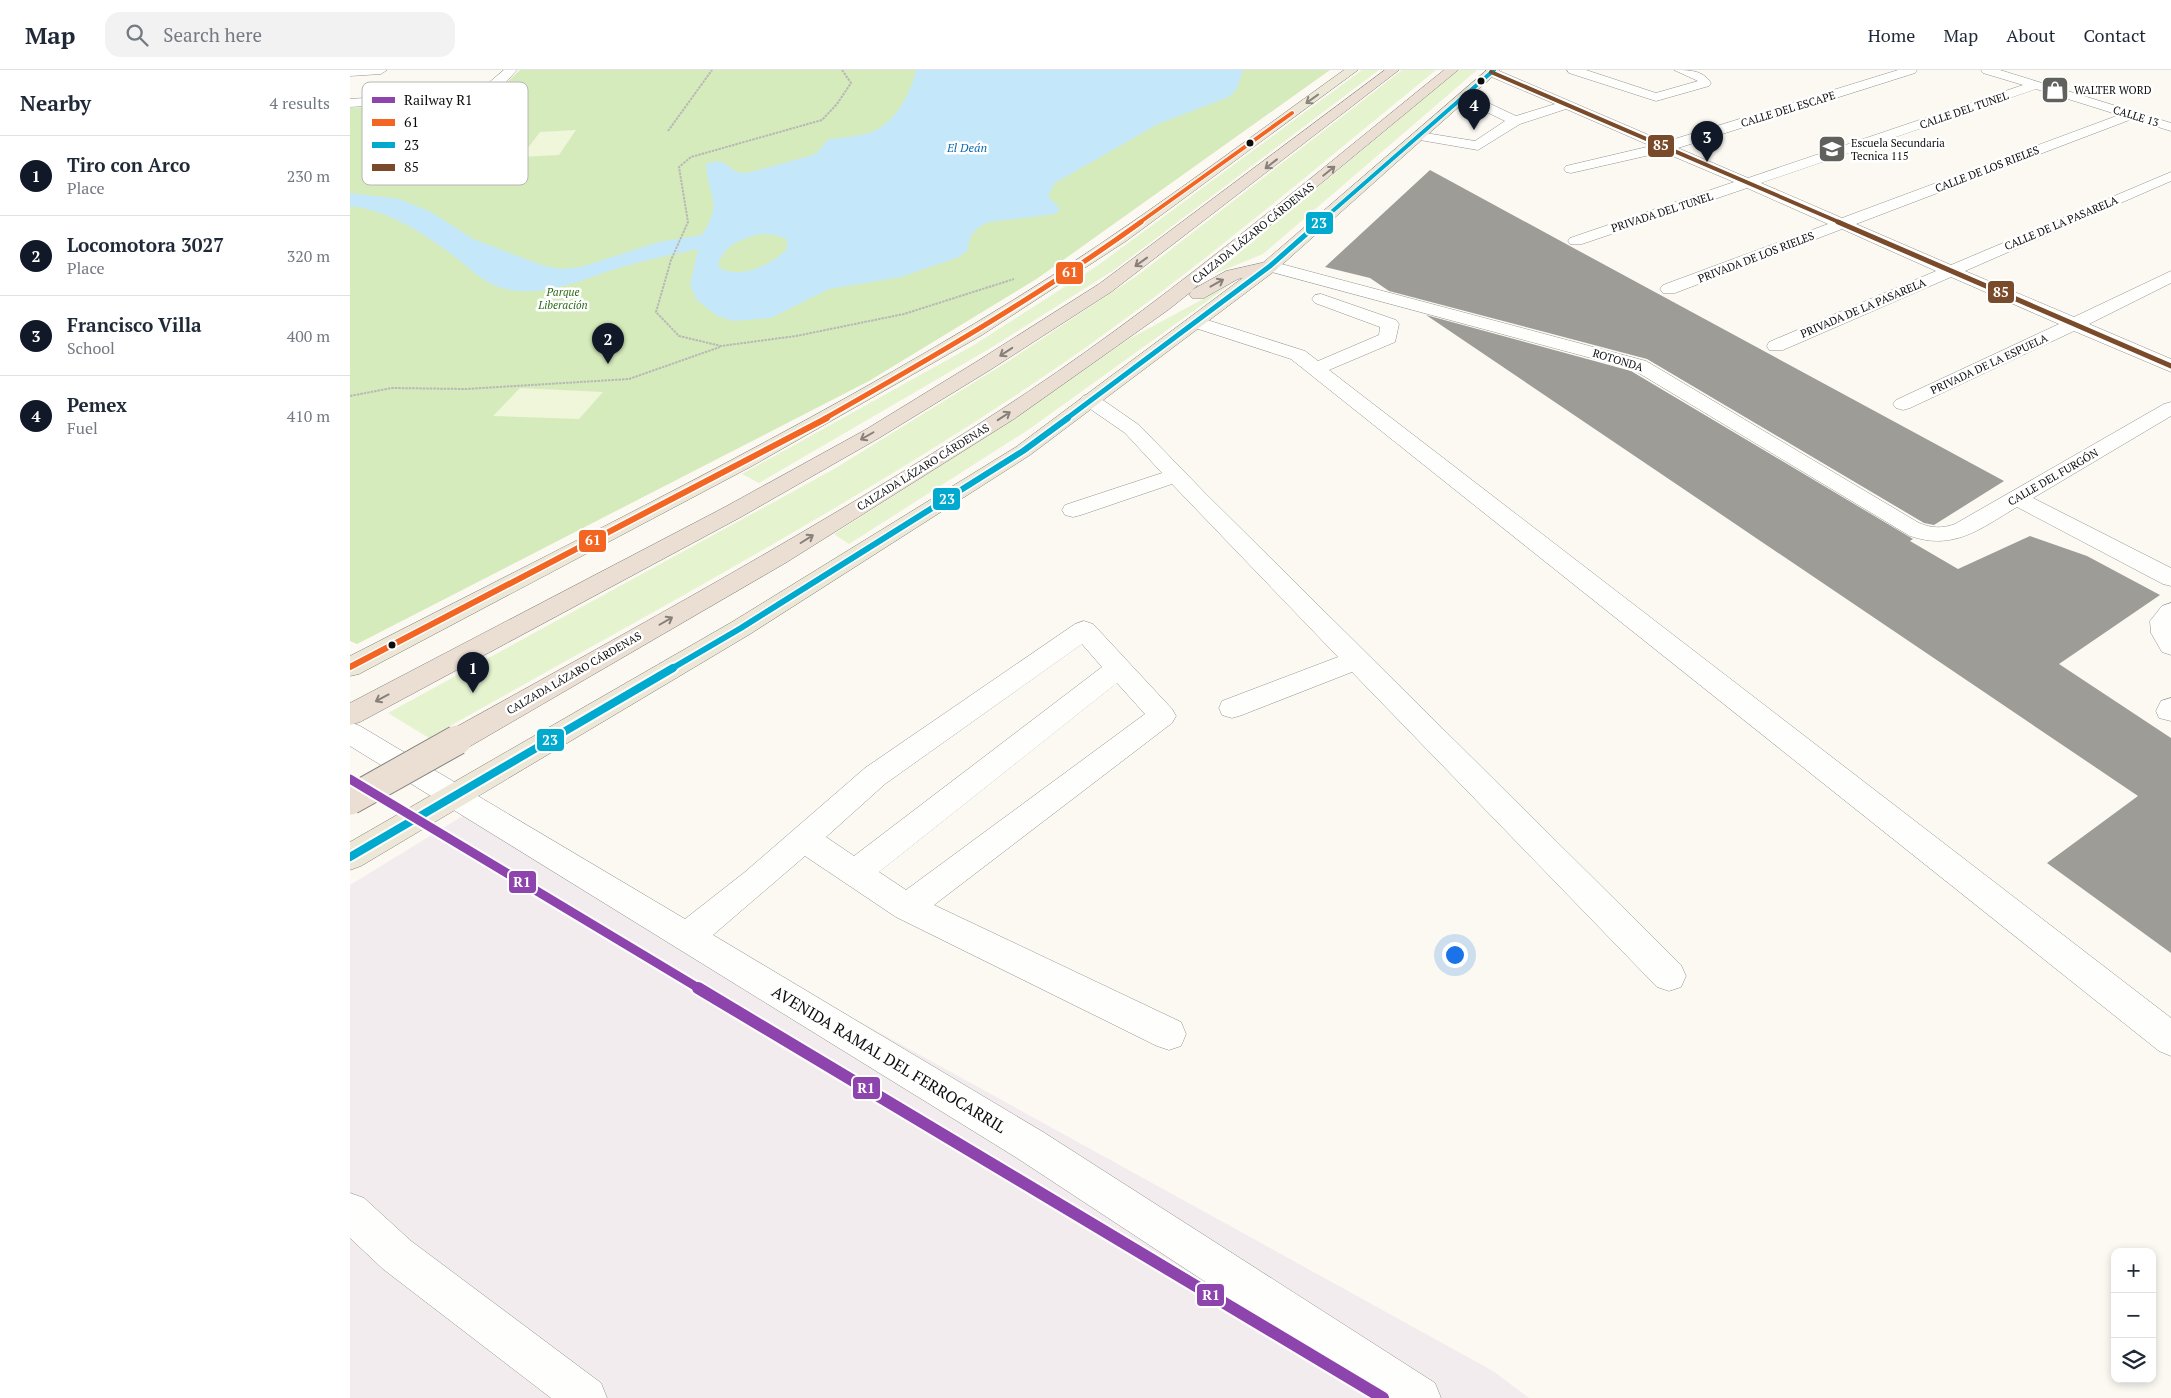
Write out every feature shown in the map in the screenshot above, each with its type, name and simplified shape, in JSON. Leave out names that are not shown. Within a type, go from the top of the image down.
[{"type":"highway","points":[[350,715],[733,512],[872,434],[983,366],[1106,288],[1393,70]]},
{"type":"highway","name":"CALZADA LÁZARO CÁRDENAS","points":[[350,800],[779,557],[1006,415],[1113,340],[1215,264],[1452,70]]},
{"type":"highway","points":[[1113,340],[1232,275],[1270,266]]},
{"type":"main road","points":[[350,666],[794,436],[978,330],[1080,266],[1352,70]]},
{"type":"main road","points":[[350,857],[741,628],[1023,451],[1270,266],[1419,136],[1471,99],[1492,71]]},
{"type":"street","points":[[350,72],[381,70]]},
{"type":"street","points":[[499,82],[512,70]]},
{"type":"street","points":[[1573,70],[1656,97],[1705,84],[1702,78],[1680,70]]},
{"type":"street","name":"CALLE DEL ESCAPE","points":[[1571,169],[1665,147],[1912,70]]},
{"type":"street","name":"CALLE 13","points":[[1987,70],[2018,80],[2037,79],[2131,115],[2171,127]]},
{"type":"street","points":[[1492,71],[2171,366]]},
{"type":"street","name":"CALLE DEL TUNEL","points":[[1749,183],[2037,79]]},
{"type":"street","points":[[1512,93],[1529,88]]},
{"type":"street","points":[[1471,99],[1495,98]]},
{"type":"street","points":[[1471,99],[1515,121]]},
{"type":"street","points":[[1419,136],[1478,146],[1515,121],[1567,105]]},
{"type":"street","name":"CALLE DE LOS RIELES","points":[[1842,224],[2131,115]]},
{"type":"street","name":"CALLE DE LA PASARELA","points":[[1950,271],[2171,176]]},
{"type":"street","name":"PRIVADA DEL TUNEL","points":[[1576,241],[1749,183]]},
{"type":"street","name":"PRIVADA DE LOS RIELES","points":[[1669,289],[1842,224]]},
{"type":"street","name":"ROTONDA","points":[[1270,266],[1639,365],[1911,528],[1932,536]]},
{"type":"street","name":"PRIVADA DE LA PASARELA","points":[[1776,346],[1950,271]]},
{"type":"street","name":"PRIVADA DE LA ESPUELA","points":[[1903,404],[2074,324],[2171,276]]},
{"type":"street","points":[[1315,369],[1388,338],[1390,324],[1321,299]]},
{"type":"street","points":[[1195,322],[1298,355],[2171,1039]]},
{"type":"street","points":[[1090,400],[1132,428],[1176,476],[1356,660],[1669,976]]},
{"type":"street","name":"CALLE DEL FURGÓN","points":[[1932,536],[1951,534],[2171,408]]},
{"type":"street","points":[[1073,510],[1176,476]]},
{"type":"street","points":[[2016,498],[2171,578]]},
{"type":"street","points":[[2171,612],[2162,621],[2164,633],[2171,646]]},
{"type":"street","points":[[687,937],[804,839],[875,776],[1084,630],[1162,716],[907,907]]},
{"type":"street","points":[[1232,708],[1356,660]]},
{"type":"street","points":[[856,872],[1118,668]]},
{"type":"street","name":"AVENIDA RAMAL DEL FERROCARRIL","points":[[350,733],[1030,1145],[1420,1398]]},
{"type":"street","points":[[804,839],[907,907],[1169,1034]]},
{"type":"street","points":[[350,1212],[397,1254],[586,1398]]},
{"type":"path","points":[[668,132],[712,70]]},
{"type":"path","points":[[721,346],[679,336],[656,312],[671,260],[688,222],[679,166],[691,158],[822,120],[837,104],[851,84],[842,70]]},
{"type":"path","points":[[350,396],[392,388],[466,389],[629,379],[721,346],[796,336],[904,314],[1015,278]]},
{"type":"shaded area","points":[[474,809],[1493,1371],[1529,1398],[350,1398],[350,885]]},
{"type":"green space","name":"Parque Liberación","points":[[520,70],[1330,70],[1038,278],[869,381],[357,644],[350,641],[350,108],[362,107],[362,185],[528,185],[528,82],[507,82]]},
{"type":"green space","points":[[1362,70],[1379,70],[1114,270],[989,349],[759,483],[742,474],[974,345],[1097,266]]},
{"type":"green space","points":[[1402,70],[1436,70],[1194,267],[1094,341],[969,426],[739,564],[429,738],[388,713],[834,469],[1007,362],[1138,275]]},
{"type":"green space","points":[[1458,70],[1477,70],[1263,254],[1214,274]]},
{"type":"green space","points":[[576,130],[559,155],[528,157],[528,148],[540,132]]},
{"type":"green space","points":[[1231,284],[1028,430],[849,544],[834,534],[1004,425],[1129,339]]},
{"type":"green space","points":[[520,388],[603,392],[579,419],[493,416]]},
{"type":"water","name":"El Deán","points":[[916,70],[1243,70],[1237,89],[1229,97],[1158,124],[1055,183],[1048,196],[1060,209],[1055,214],[989,222],[973,233],[969,240],[968,250],[959,257],[901,277],[829,289],[771,318],[735,321],[717,316],[697,300],[690,285],[698,249],[609,271],[557,288],[516,291],[489,283],[443,248],[406,224],[378,212],[350,206],[350,193],[399,199],[431,212],[473,239],[544,266],[562,269],[581,267],[659,242],[702,235],[709,223],[713,206],[706,164],[715,161],[726,164],[736,172],[747,173],[810,156],[818,152],[827,140],[869,133],[878,129],[894,116],[906,98]],"holes":[[[760,234],[775,235],[787,239],[787,249],[765,265],[738,272],[721,269],[718,264],[721,257],[734,244]]]},
{"type":"building","points":[[1430,170],[2004,481],[1934,525],[1924,523],[1647,359],[1389,291],[1370,278],[1325,267]]},
{"type":"building","points":[[1426,315],[1631,371],[1913,539],[1910,541],[1958,569],[2030,536],[2087,556],[2160,595],[2059,664],[2171,738],[2171,953],[2047,863],[2138,796]]},
{"type":"rail line","name":"R1","points":[[350,779],[1383,1398]]},
{"type":"transit line","name":"23","points":[[350,857],[741,628],[1023,451],[1270,266],[1494,70]]},
{"type":"transit line","name":"85","points":[[1491,72],[2171,366]]},
{"type":"transit line","name":"61","points":[[350,667],[803,431],[978,330],[1080,266],[1292,113]]},
{"type":"place","name":"WALTER WORD","points":[[2055,90]]},
{"type":"place","name":"Pemex","points":[[1474,130]]},
{"type":"place","name":"Escuela Secundaria Tecnica 115","points":[[1832,149]]},
{"type":"place","name":"Francisco Villa","points":[[1707,162]]},
{"type":"place","name":"Locomotora 3027","points":[[608,364]]},
{"type":"place","name":"Tiro con Arco","points":[[473,693]]}]
